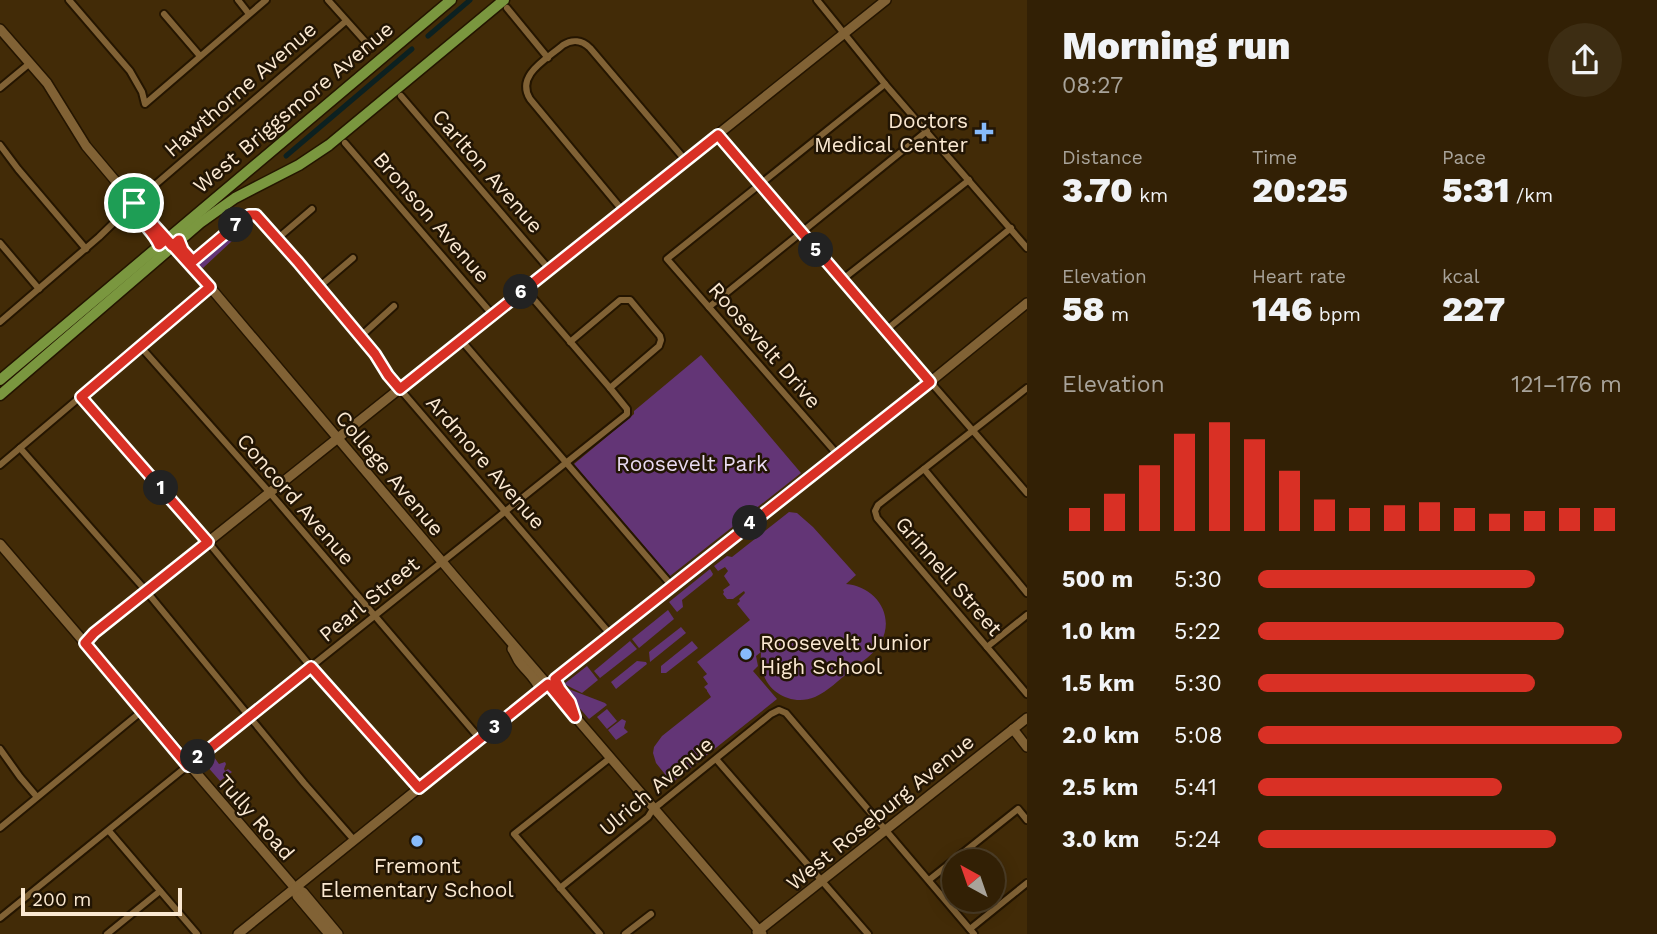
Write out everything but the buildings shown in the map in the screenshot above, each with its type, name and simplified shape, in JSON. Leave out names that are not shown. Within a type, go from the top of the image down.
[{"type":"main road","name":"West Briggsmore Avenue","points":[[0,395],[449,1]]},
{"type":"main road","name":"West Briggsmore Avenue","points":[[0,380],[226,203],[299,165],[329,145],[505,4]]},
{"type":"street","points":[[238,0],[249,14]]},
{"type":"street","points":[[71,1],[130,71],[142,92],[145,104],[266,0]]},
{"type":"street","points":[[328,0],[371,48]]},
{"type":"street","points":[[817,0],[885,84],[1027,248]]},
{"type":"street","points":[[85,643],[94,633],[886,0]]},
{"type":"street","points":[[505,4],[548,58]]},
{"type":"street","points":[[164,14],[200,56]]},
{"type":"street","name":"Hawthorne Avenue","points":[[134,203],[346,21]]},
{"type":"street","points":[[0,29],[54,92],[86,146],[171,245]]},
{"type":"street","points":[[623,211],[527,94],[527,77],[568,42],[577,41],[587,45],[686,161]]},
{"type":"street","points":[[0,88],[30,63]]},
{"type":"street","points":[[760,185],[885,84]]},
{"type":"street","name":"Carlton Avenue","points":[[401,96],[549,269]]},
{"type":"street","points":[[709,307],[927,131]]},
{"type":"street","points":[[718,135],[1027,493]]},
{"type":"street","name":"Bronson Avenue","points":[[345,143],[492,314]]},
{"type":"street","points":[[0,145],[86,249]]},
{"type":"street","points":[[843,279],[969,180]]},
{"type":"street","name":"Roosevelt Drive","points":[[760,185],[667,259],[837,454]]},
{"type":"street","points":[[0,322],[130,212],[134,203]]},
{"type":"street","points":[[277,239],[312,209]]},
{"type":"street","points":[[130,212],[157,239],[171,245]]},
{"type":"street","name":"Ardmore Avenue","points":[[191,263],[249,215],[256,215],[361,336],[388,375],[611,635]]},
{"type":"street","points":[[886,330],[1011,228]]},
{"type":"street","points":[[0,243],[39,289]]},
{"type":"street","name":"College Avenue","points":[[171,245],[183,250],[191,263],[209,280],[210,287],[337,439],[548,685],[560,689],[570,702],[575,717],[610,758]]},
{"type":"street","points":[[319,287],[353,258]]},
{"type":"street","points":[[0,466],[210,287]]},
{"type":"street","points":[[525,289],[570,342],[610,388],[661,343],[660,336],[629,300],[620,300],[570,342]]},
{"type":"street","points":[[238,934],[1027,303]]},
{"type":"street","points":[[361,336],[394,306]]},
{"type":"street","points":[[461,340],[672,586]]},
{"type":"street","name":"Concord Avenue","points":[[140,346],[480,739]]},
{"type":"street","name":"Pearl Street","points":[[0,918],[628,412],[610,388]]},
{"type":"street","points":[[1026,390],[924,469],[1027,593]]},
{"type":"street","points":[[81,397],[208,542],[311,667],[419,788]]},
{"type":"street","points":[[20,448],[147,592],[354,840]]},
{"type":"street","name":"Grinnell Street","points":[[924,469],[878,505],[875,511],[877,518],[1027,694]]},
{"type":"street","name":"Tully Road","points":[[0,544],[188,766],[338,934]]},
{"type":"street","points":[[987,647],[1027,615]]},
{"type":"street","name":"Ulrich Avenue","points":[[560,888],[648,817],[653,809],[779,710],[786,713],[886,831]]},
{"type":"street","points":[[0,828],[142,711]]},
{"type":"street","name":"West Roseburg Avenue","points":[[759,933],[1027,718]]},
{"type":"street","points":[[1013,729],[1027,747]]},
{"type":"street","points":[[0,749],[37,797]]},
{"type":"street","points":[[600,934],[514,834],[610,758],[759,933]]},
{"type":"street","points":[[716,759],[868,934]]},
{"type":"street","points":[[929,880],[1018,809],[1027,820]]},
{"type":"street","points":[[109,831],[197,934]]},
{"type":"street","points":[[886,831],[972,932],[1027,883]]},
{"type":"street","name":"Tully Road","points":[[295,888],[297,896],[329,934]]},
{"type":"street","points":[[107,934],[160,891]]},
{"type":"street","points":[[625,934],[650,914]]},
{"type":"green space","points":[[228,238],[232,241],[203,268],[199,265],[202,260]]},
{"type":"green space","name":"Roosevelt Park","points":[[701,355],[801,473],[670,576],[574,464]]},
{"type":"green space","points":[[789,512],[797,513],[813,527],[856,575],[846,584],[865,590],[880,603],[886,621],[881,642],[871,654],[829,689],[815,697],[799,700],[783,696],[771,687],[762,670],[761,652],[756,656],[758,666],[753,671],[777,699],[672,783],[656,763],[654,747],[662,736],[711,697],[704,687],[708,684],[703,677],[707,674],[697,662],[750,620],[737,604],[744,591],[733,599],[727,599],[723,590],[730,585],[724,576],[728,571],[725,567],[718,571],[714,566],[727,556],[732,557]]},
{"type":"green space","points":[[710,569],[712,576],[682,600],[683,607],[677,612],[669,602]]},
{"type":"green space","points":[[668,610],[674,619],[639,648],[632,639]]},
{"type":"green space","points":[[681,627],[686,633],[650,662],[649,652]]},
{"type":"green space","points":[[630,641],[637,649],[600,678],[594,671]]},
{"type":"green space","points":[[692,641],[698,648],[666,673],[661,673],[661,666]]},
{"type":"green space","points":[[637,661],[647,664],[616,689],[611,682]]},
{"type":"green space","points":[[587,666],[598,680],[582,693],[564,684]]},
{"type":"green space","points":[[566,688],[607,705],[589,719],[564,690]]},
{"type":"green space","points":[[607,709],[617,721],[607,729],[597,717]]},
{"type":"green space","points":[[622,719],[626,721],[624,728],[628,732],[616,740],[608,730]]},
{"type":"green space","points":[[214,757],[219,764],[225,762],[225,771],[228,769],[232,772],[220,781],[206,765]]},
{"type":"waterway","points":[[428,36],[470,0]]},
{"type":"waterway","points":[[286,156],[412,49]]},
{"type":"place","name":"Doctors Medical Center","points":[[984,132]]},
{"type":"place","name":"Roosevelt Junior High School","points":[[746,654]]},
{"type":"place","name":"Fremont Elementary School","points":[[417,841]]},
{"type":"route","points":[[134,203],[135,214],[159,245],[166,239],[172,246],[179,240],[183,250],[193,261],[244,218],[256,215],[375,354],[400,389],[718,135],[930,382],[555,679],[570,702],[575,717],[548,684],[419,788],[311,667],[188,766],[85,643],[208,542],[81,397],[210,287],[166,239],[134,203]]}]
